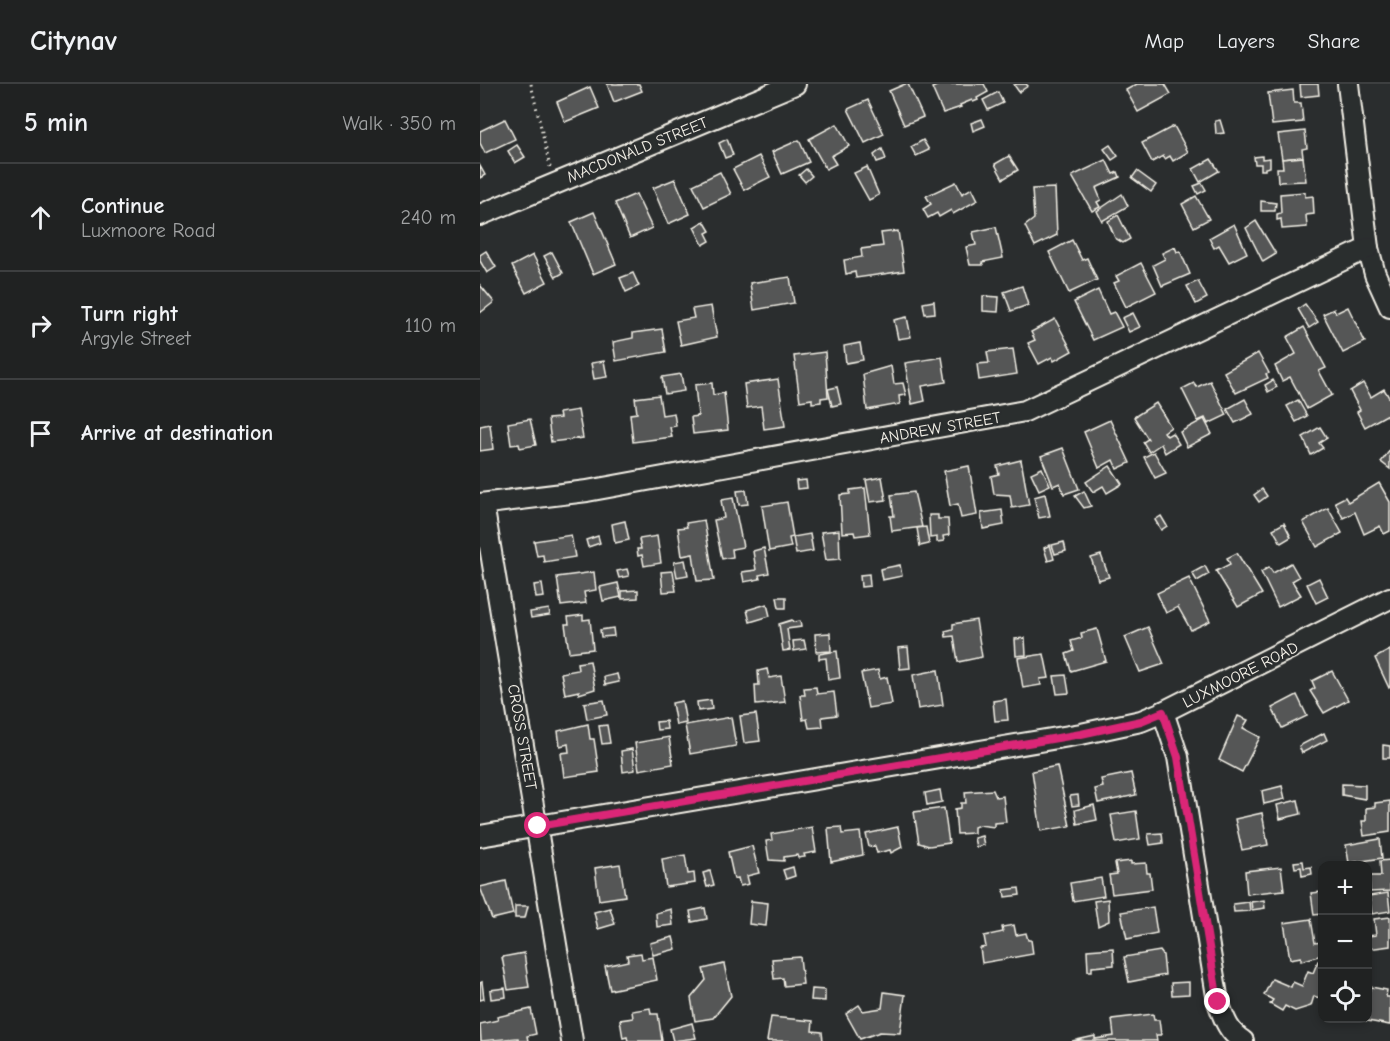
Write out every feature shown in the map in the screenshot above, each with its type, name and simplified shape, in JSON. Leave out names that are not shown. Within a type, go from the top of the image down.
[{"type":"street","name":"MACDONALD STREET","points":[[480,215],[795,84]]},
{"type":"street","points":[[1348,84],[1368,248],[1375,274],[1390,307]]},
{"type":"street","name":"ANDREW STREET","points":[[482,504],[587,491],[1025,411],[1368,248]]},
{"type":"street","name":"CROSS STREET","points":[[482,504],[538,826],[572,1041]]},
{"type":"street","name":"LUXMOORE ROAD","points":[[480,836],[1081,734],[1141,721],[1390,598]]},
{"type":"street","points":[[1163,712],[1178,757],[1218,1002],[1225,1022],[1234,1035],[1243,1041]]},
{"type":"path","points":[[531,84],[554,183]]},
{"type":"building","points":[[607,84],[639,84],[642,91],[614,102]]},
{"type":"building","points":[[908,84],[923,117],[904,125],[889,91]]},
{"type":"building","points":[[941,84],[984,84],[988,92],[977,98],[978,100],[973,102],[972,100],[960,105],[961,107],[943,113],[932,88]]},
{"type":"building","points":[[1137,84],[1165,84],[1171,94],[1138,112],[1126,90]]},
{"type":"building","points":[[1300,84],[1318,84],[1319,95],[1301,97]]},
{"type":"building","points":[[1014,85],[1028,86],[1019,92]]},
{"type":"building","points":[[590,87],[599,108],[565,122],[557,102]]},
{"type":"building","points":[[1293,90],[1294,103],[1301,103],[1303,122],[1272,125],[1268,93]]},
{"type":"building","points":[[998,92],[1003,103],[988,110],[983,100]]},
{"type":"building","points":[[868,100],[884,134],[865,143],[848,109]]},
{"type":"building","points":[[505,119],[515,139],[485,153],[480,143],[480,131]]},
{"type":"building","points":[[982,119],[985,126],[973,131],[971,123]]},
{"type":"building","points":[[1220,120],[1224,133],[1216,134],[1215,121]]},
{"type":"building","points":[[837,124],[849,146],[831,156],[836,164],[826,169],[809,139]]},
{"type":"building","points":[[1174,126],[1188,152],[1173,161],[1170,156],[1165,159],[1163,156],[1152,162],[1142,143]]},
{"type":"building","points":[[1305,131],[1307,148],[1302,149],[1303,157],[1282,159],[1278,134]]},
{"type":"building","points":[[727,139],[733,155],[725,158],[719,143]]},
{"type":"building","points":[[799,140],[809,162],[782,174],[772,152]]},
{"type":"building","points":[[923,140],[929,150],[916,156],[911,147]]},
{"type":"building","points":[[517,145],[525,157],[515,163],[508,151]]},
{"type":"building","points":[[1110,145],[1118,156],[1112,160],[1104,149]]},
{"type":"building","points":[[882,149],[886,159],[877,162],[874,155]]},
{"type":"building","points":[[759,156],[770,177],[744,190],[733,169]]},
{"type":"building","points":[[1009,156],[1018,170],[1003,179],[995,164]]},
{"type":"building","points":[[1262,156],[1262,159],[1270,158],[1270,167],[1265,170],[1261,170],[1261,164],[1255,164],[1254,157]]},
{"type":"building","points":[[1303,157],[1306,181],[1278,182],[1277,168],[1283,168],[1282,159]]},
{"type":"building","points":[[1211,159],[1219,171],[1200,182],[1193,169]]},
{"type":"building","points":[[1106,160],[1113,174],[1118,172],[1120,177],[1096,188],[1101,200],[1097,202],[1100,207],[1092,211],[1072,176]]},
{"type":"building","points":[[480,166],[485,175],[480,178]]},
{"type":"building","points":[[867,167],[879,195],[869,200],[854,173]]},
{"type":"building","points":[[806,169],[812,176],[805,182],[799,175]]},
{"type":"building","points":[[1137,171],[1156,185],[1151,192],[1132,178]]},
{"type":"building","points":[[720,172],[731,194],[704,207],[693,185]]},
{"type":"building","points":[[675,179],[690,214],[668,224],[653,188]]},
{"type":"building","points":[[956,182],[962,194],[972,188],[978,200],[953,214],[951,210],[939,217],[937,213],[928,218],[923,209],[931,204],[926,196]]},
{"type":"building","points":[[1202,183],[1206,190],[1198,194],[1194,186]]},
{"type":"building","points":[[1055,188],[1057,235],[1035,246],[1025,226],[1034,219],[1032,189]]},
{"type":"building","points":[[1305,192],[1305,197],[1313,196],[1314,214],[1306,215],[1307,227],[1282,229],[1281,219],[1277,220],[1277,214],[1281,213],[1280,194]]},
{"type":"building","points":[[636,194],[652,228],[630,238],[615,203]]},
{"type":"building","points":[[1122,194],[1128,206],[1102,221],[1097,211]]},
{"type":"building","points":[[1196,196],[1209,219],[1194,227],[1182,204]]},
{"type":"building","points":[[1261,201],[1276,203],[1275,211],[1261,211]]},
{"type":"building","points":[[594,212],[616,264],[593,274],[571,222]]},
{"type":"building","points":[[1118,215],[1130,239],[1123,243],[1115,238],[1108,221]]},
{"type":"building","points":[[704,221],[710,231],[706,233],[710,241],[703,245],[694,227]]},
{"type":"building","points":[[1256,221],[1276,254],[1263,262],[1246,228]]},
{"type":"building","points":[[1234,224],[1247,253],[1229,262],[1219,245],[1214,248],[1209,238]]},
{"type":"building","points":[[996,227],[1003,258],[982,262],[983,265],[970,265],[966,247],[976,245],[973,232]]},
{"type":"building","points":[[898,231],[904,271],[856,278],[855,272],[846,274],[844,260],[862,257],[861,249],[883,246],[881,233]]},
{"type":"building","points":[[1072,240],[1082,260],[1087,258],[1097,280],[1069,293],[1049,252]]},
{"type":"building","points":[[1175,247],[1177,252],[1180,251],[1190,274],[1162,286],[1153,265],[1165,259],[1162,253]]},
{"type":"building","points":[[486,251],[496,267],[487,273],[480,261],[480,255]]},
{"type":"building","points":[[552,252],[563,273],[556,277],[544,256]]},
{"type":"building","points":[[533,255],[547,282],[526,293],[512,266]]},
{"type":"building","points":[[1141,263],[1156,292],[1126,307],[1114,283],[1119,281],[1116,276]]},
{"type":"building","points":[[633,273],[639,286],[626,292],[620,278]]},
{"type":"building","points":[[790,277],[794,303],[754,310],[750,283]]},
{"type":"building","points":[[1198,281],[1207,298],[1196,304],[1187,286]]},
{"type":"building","points":[[480,285],[494,302],[480,313]]},
{"type":"building","points":[[1022,286],[1028,305],[1011,311],[1004,292]]},
{"type":"building","points":[[1098,290],[1109,314],[1114,312],[1122,327],[1093,340],[1074,302]]},
{"type":"building","points":[[983,296],[999,297],[998,312],[983,311]]},
{"type":"building","points":[[934,301],[935,313],[925,314],[923,303]]},
{"type":"building","points":[[1305,304],[1318,322],[1309,328],[1298,309]]},
{"type":"building","points":[[711,306],[717,337],[681,345],[676,321],[694,318],[692,309]]},
{"type":"building","points":[[1348,307],[1365,342],[1343,353],[1323,314],[1334,309],[1336,313]]},
{"type":"building","points":[[1133,313],[1140,327],[1129,332],[1122,318]]},
{"type":"building","points":[[907,317],[911,337],[898,339],[894,320]]},
{"type":"building","points":[[1055,319],[1072,351],[1054,361],[1052,357],[1039,364],[1028,343],[1035,340],[1031,332]]},
{"type":"building","points":[[1304,327],[1326,368],[1319,371],[1332,395],[1307,409],[1290,377],[1282,381],[1275,366],[1296,354],[1287,337]]},
{"type":"building","points":[[662,329],[666,352],[616,361],[613,342],[633,338],[633,333]]},
{"type":"building","points":[[860,343],[863,360],[846,363],[844,346]]},
{"type":"building","points":[[1013,349],[1017,374],[979,380],[977,364],[989,363],[987,352]]},
{"type":"building","points":[[825,352],[828,397],[821,398],[821,402],[812,403],[812,399],[800,401],[794,356]]},
{"type":"building","points":[[1258,353],[1269,373],[1266,374],[1268,378],[1236,393],[1224,372]]},
{"type":"building","points":[[942,357],[946,382],[922,386],[925,401],[912,404],[905,363]]},
{"type":"building","points":[[604,361],[607,377],[594,379],[591,363]]},
{"type":"building","points":[[891,366],[894,384],[903,383],[906,395],[899,396],[900,404],[867,410],[863,374]]},
{"type":"building","points":[[681,374],[684,391],[665,394],[662,377]]},
{"type":"building","points":[[778,379],[785,426],[764,429],[761,406],[747,408],[744,384]]},
{"type":"building","points":[[1273,380],[1277,387],[1268,392],[1265,385]]},
{"type":"building","points":[[1210,381],[1227,415],[1208,424],[1205,418],[1198,421],[1182,389],[1194,383],[1197,387]]},
{"type":"building","points":[[712,383],[713,395],[724,393],[728,430],[693,434],[691,417],[698,416],[695,385]]},
{"type":"building","points":[[1363,383],[1371,397],[1384,389],[1390,399],[1390,413],[1365,427],[1357,412],[1360,410],[1350,391]]},
{"type":"building","points":[[837,387],[841,404],[832,406],[828,389]]},
{"type":"building","points":[[659,395],[662,415],[674,413],[676,426],[670,427],[672,437],[633,442],[630,414],[637,413],[635,398]]},
{"type":"building","points":[[1245,399],[1253,414],[1235,423],[1227,409]]},
{"type":"building","points":[[1298,400],[1307,416],[1296,422],[1287,406]]},
{"type":"building","points":[[1156,403],[1171,427],[1164,432],[1167,436],[1172,433],[1179,444],[1165,453],[1161,444],[1149,452],[1143,442],[1148,439],[1134,417]]},
{"type":"building","points":[[578,410],[583,438],[551,442],[548,419],[560,418],[559,413]]},
{"type":"building","points":[[530,419],[536,445],[520,448],[519,444],[511,445],[508,423]]},
{"type":"building","points":[[1204,419],[1212,434],[1187,447],[1180,432]]},
{"type":"building","points":[[1110,420],[1130,463],[1117,469],[1113,460],[1099,468],[1084,432]]},
{"type":"building","points":[[490,424],[493,449],[480,451],[480,426]]},
{"type":"building","points":[[1320,427],[1327,438],[1319,443],[1323,448],[1311,455],[1303,437]]},
{"type":"building","points":[[1063,448],[1079,489],[1064,494],[1060,483],[1053,486],[1041,456]]},
{"type":"building","points":[[1390,450],[1390,469],[1381,462]]},
{"type":"building","points":[[1154,452],[1166,473],[1155,478],[1144,457]]},
{"type":"building","points":[[1021,460],[1029,505],[1012,508],[1010,495],[994,494],[991,476],[999,474],[997,466]]},
{"type":"building","points":[[969,466],[977,515],[961,518],[958,504],[950,506],[944,471]]},
{"type":"building","points":[[1110,466],[1122,484],[1107,493],[1103,486],[1093,492],[1086,482]]},
{"type":"building","points":[[1042,468],[1050,485],[1039,490],[1031,473]]},
{"type":"building","points":[[882,477],[886,500],[870,502],[866,480]]},
{"type":"building","points":[[806,480],[807,488],[797,489],[796,481]]},
{"type":"building","points":[[1379,483],[1390,502],[1390,531],[1384,534],[1380,526],[1364,534],[1355,512],[1343,518],[1335,502],[1345,497],[1348,502]]},
{"type":"building","points":[[865,488],[870,534],[855,536],[854,532],[842,533],[840,495],[850,494],[850,490]]},
{"type":"building","points":[[1262,489],[1267,496],[1259,502],[1254,495]]},
{"type":"building","points":[[746,490],[748,504],[739,505],[737,491]]},
{"type":"building","points":[[1084,491],[1091,506],[1084,508],[1075,496]]},
{"type":"building","points":[[914,492],[922,527],[892,531],[890,516],[894,516],[891,495]]},
{"type":"building","points":[[1045,494],[1050,516],[1039,518],[1034,497]]},
{"type":"building","points":[[733,498],[743,547],[732,549],[733,557],[722,559],[714,520],[724,518],[721,500]]},
{"type":"building","points":[[787,502],[793,537],[789,538],[791,547],[769,551],[762,506]]},
{"type":"building","points":[[1328,508],[1342,533],[1317,547],[1303,522]]},
{"type":"building","points":[[1002,510],[1004,525],[983,529],[981,513]]},
{"type":"building","points":[[929,515],[938,515],[938,519],[948,519],[949,535],[943,536],[944,541],[937,542],[937,537],[930,538]]},
{"type":"building","points":[[1161,516],[1167,526],[1161,530],[1155,520]]},
{"type":"building","points":[[704,520],[714,580],[697,581],[693,554],[682,556],[678,528],[687,527],[686,523]]},
{"type":"building","points":[[625,521],[629,540],[615,543],[612,524]]},
{"type":"building","points":[[1284,523],[1291,537],[1281,543],[1273,529]]},
{"type":"building","points":[[926,527],[929,544],[920,546],[917,528]]},
{"type":"building","points":[[839,530],[840,559],[826,560],[821,532]]},
{"type":"building","points":[[810,534],[813,551],[796,554],[793,537]]},
{"type":"building","points":[[571,535],[575,557],[544,562],[543,555],[537,556],[534,541]]},
{"type":"building","points":[[598,536],[600,543],[588,547],[586,540]]},
{"type":"building","points":[[657,536],[661,563],[644,566],[642,555],[638,556],[637,549],[641,549],[639,539]]},
{"type":"building","points":[[1064,542],[1066,551],[1055,554],[1052,545]]},
{"type":"building","points":[[1050,545],[1054,559],[1048,561],[1044,548]]},
{"type":"building","points":[[764,548],[769,573],[759,575],[760,579],[744,582],[742,572],[756,570],[753,551]]},
{"type":"building","points":[[1237,553],[1262,594],[1238,607],[1216,571],[1230,564],[1227,558]]},
{"type":"building","points":[[1101,555],[1109,577],[1098,580],[1091,558]]},
{"type":"building","points":[[685,560],[688,575],[677,577],[674,562]]},
{"type":"building","points":[[1291,563],[1299,577],[1292,581],[1301,595],[1278,607],[1261,572],[1269,567],[1273,573]]},
{"type":"building","points":[[900,565],[902,576],[882,580],[880,569]]},
{"type":"building","points":[[1205,566],[1209,574],[1197,581],[1192,573]]},
{"type":"building","points":[[627,569],[629,576],[619,578],[617,571]]},
{"type":"building","points":[[673,571],[676,591],[663,592],[661,572]]},
{"type":"building","points":[[594,572],[596,590],[584,592],[586,603],[561,606],[557,577]]},
{"type":"building","points":[[869,574],[870,586],[861,587],[860,575]]},
{"type":"building","points":[[1189,578],[1210,621],[1191,630],[1178,607],[1166,613],[1157,593]]},
{"type":"building","points":[[1319,578],[1328,597],[1316,603],[1307,584]]},
{"type":"building","points":[[618,583],[621,597],[603,601],[600,587]]},
{"type":"building","points":[[542,584],[544,597],[536,598],[534,585]]},
{"type":"building","points":[[638,590],[638,598],[622,599],[622,591]]},
{"type":"building","points":[[777,597],[786,597],[786,608],[779,608]]},
{"type":"building","points":[[767,604],[770,616],[750,622],[747,610]]},
{"type":"building","points":[[549,609],[550,615],[531,618],[530,612]]},
{"type":"building","points":[[583,615],[583,620],[590,619],[593,649],[569,652],[565,624],[569,624],[568,617]]},
{"type":"building","points":[[792,620],[793,622],[800,621],[801,627],[787,629],[790,650],[783,651],[779,624]]},
{"type":"building","points":[[976,620],[982,657],[958,662],[954,636],[946,637],[945,631],[953,629],[953,624]]},
{"type":"building","points":[[1148,627],[1164,664],[1140,672],[1125,637]]},
{"type":"building","points":[[613,628],[614,636],[601,637],[600,630]]},
{"type":"building","points":[[1097,629],[1106,661],[1071,671],[1066,654],[1074,651],[1071,641],[1082,638],[1081,633]]},
{"type":"building","points":[[830,633],[831,651],[816,652],[815,634]]},
{"type":"building","points":[[1025,638],[1026,655],[1016,656],[1015,639]]},
{"type":"building","points":[[804,640],[806,649],[794,651],[793,641]]},
{"type":"building","points":[[908,647],[910,668],[900,669],[898,648]]},
{"type":"building","points":[[1390,650],[1390,687],[1389,688],[1375,658]]},
{"type":"building","points":[[837,651],[840,678],[828,680],[826,658],[819,659],[819,654]]},
{"type":"building","points":[[1044,654],[1049,678],[1040,679],[1041,685],[1023,688],[1018,658]]},
{"type":"building","points":[[590,661],[595,689],[579,694],[579,691],[565,694],[561,673],[578,670],[577,663]]},
{"type":"building","points":[[767,669],[769,678],[781,676],[785,702],[756,705],[755,685],[759,685],[758,671]]},
{"type":"building","points":[[878,670],[880,679],[887,677],[892,704],[868,708],[861,673]]},
{"type":"building","points":[[938,670],[943,705],[918,709],[913,675]]},
{"type":"building","points":[[1332,671],[1348,700],[1324,713],[1310,691],[1315,688],[1312,681]]},
{"type":"building","points":[[617,674],[619,682],[605,685],[604,677]]},
{"type":"building","points":[[1066,675],[1069,693],[1057,694],[1054,676]]},
{"type":"building","points":[[816,687],[817,694],[834,692],[837,715],[822,717],[823,727],[809,728],[807,719],[803,720],[800,695],[805,695],[804,688]]},
{"type":"building","points":[[1297,695],[1307,716],[1282,728],[1272,708]]},
{"type":"building","points":[[1006,699],[1008,720],[995,721],[993,701]]},
{"type":"building","points":[[604,700],[607,715],[587,719],[584,703]]},
{"type":"building","points":[[711,700],[712,709],[698,711],[697,702]]},
{"type":"building","points":[[682,701],[686,723],[676,725],[672,703]]},
{"type":"building","points":[[756,714],[760,741],[744,743],[740,716]]},
{"type":"building","points":[[1238,716],[1248,720],[1243,728],[1260,737],[1242,772],[1219,760]]},
{"type":"building","points":[[731,717],[736,746],[690,754],[685,725]]},
{"type":"building","points":[[666,721],[667,729],[657,730],[656,722]]},
{"type":"building","points":[[588,724],[590,739],[594,739],[599,772],[564,777],[561,753],[569,752],[568,744],[560,746],[558,731]]},
{"type":"building","points":[[607,725],[610,743],[602,744],[599,726]]},
{"type":"building","points":[[1324,733],[1327,740],[1302,753],[1299,746]]},
{"type":"building","points":[[669,737],[673,764],[639,770],[635,743]]},
{"type":"building","points":[[1383,745],[1390,746],[1390,758],[1383,758]]},
{"type":"building","points":[[632,749],[635,770],[623,772],[621,751]]},
{"type":"building","points":[[1057,766],[1070,826],[1041,831],[1032,771]]},
{"type":"building","points":[[1131,773],[1136,795],[1098,803],[1095,789],[1103,787],[1101,779]]},
{"type":"building","points":[[1342,784],[1365,785],[1365,799],[1342,795]]},
{"type":"building","points":[[1282,786],[1285,799],[1264,804],[1262,791]]},
{"type":"building","points":[[940,790],[942,802],[927,805],[925,793]]},
{"type":"building","points":[[993,790],[996,797],[1003,796],[1006,822],[994,823],[994,827],[979,825],[974,827],[974,833],[957,834],[955,809],[961,808],[961,803],[966,803],[965,792]]},
{"type":"building","points":[[1078,795],[1079,805],[1072,806],[1070,796]]},
{"type":"building","points":[[1298,800],[1301,814],[1280,819],[1277,805]]},
{"type":"building","points":[[1390,801],[1390,832],[1364,836],[1362,821],[1366,821],[1366,808],[1375,807],[1375,803]]},
{"type":"building","points":[[1094,805],[1097,820],[1077,824],[1075,810]]},
{"type":"building","points":[[944,808],[949,843],[929,846],[919,843],[914,812]]},
{"type":"building","points":[[1136,811],[1140,839],[1116,843],[1111,815]]},
{"type":"building","points":[[1262,813],[1268,845],[1242,850],[1235,819]]},
{"type":"building","points":[[812,827],[816,852],[804,854],[805,857],[798,858],[797,855],[784,857],[784,861],[769,860],[766,841],[772,840],[771,834]]},
{"type":"building","points":[[841,827],[842,834],[860,832],[863,855],[831,862],[828,828]]},
{"type":"building","points":[[898,827],[902,847],[891,853],[890,850],[877,853],[875,846],[869,847],[866,834]]},
{"type":"building","points":[[1162,833],[1163,843],[1150,845],[1148,834]]},
{"type":"building","points":[[982,836],[984,845],[976,847],[974,838]]},
{"type":"building","points":[[1380,839],[1382,858],[1349,861],[1346,845]]},
{"type":"building","points":[[752,846],[759,873],[747,876],[749,884],[740,886],[738,878],[734,879],[728,852]]},
{"type":"building","points":[[685,855],[688,874],[694,873],[695,883],[666,887],[662,859]]},
{"type":"building","points":[[1390,860],[1390,891],[1372,892],[1372,876],[1381,876],[1380,861]]},
{"type":"building","points":[[1131,861],[1131,864],[1146,863],[1152,889],[1112,894],[1109,875],[1117,874],[1115,863]]},
{"type":"building","points":[[1303,861],[1304,868],[1311,867],[1312,874],[1302,876],[1301,867],[1295,868],[1294,862]]},
{"type":"building","points":[[620,864],[625,896],[599,900],[595,868]]},
{"type":"building","points":[[793,867],[795,876],[786,879],[783,870]]},
{"type":"building","points":[[1281,867],[1284,890],[1247,894],[1245,871]]},
{"type":"building","points":[[710,871],[714,885],[707,887],[703,873]]},
{"type":"building","points":[[1101,878],[1104,896],[1073,901],[1070,883]]},
{"type":"building","points":[[506,881],[513,914],[492,919],[480,887]]},
{"type":"building","points":[[1019,888],[1020,895],[1005,897],[1004,890]]},
{"type":"building","points":[[1318,892],[1318,914],[1314,915],[1311,893]]},
{"type":"building","points":[[1388,893],[1390,911],[1372,914],[1372,896]]},
{"type":"building","points":[[1108,899],[1109,921],[1098,926],[1094,901]]},
{"type":"building","points":[[1264,900],[1265,908],[1252,910],[1251,902]]},
{"type":"building","points":[[751,901],[768,903],[766,926],[749,924]]},
{"type":"building","points":[[1249,902],[1250,911],[1234,912],[1233,904]]},
{"type":"building","points":[[515,906],[528,906],[525,918],[515,918]]},
{"type":"building","points":[[1153,907],[1157,933],[1127,939],[1121,912]]},
{"type":"building","points":[[610,908],[615,924],[598,929],[594,912]]},
{"type":"building","points":[[705,908],[707,919],[692,922],[690,911]]},
{"type":"building","points":[[671,909],[673,925],[657,927],[656,913]]},
{"type":"building","points":[[1390,917],[1390,946],[1372,948],[1372,936],[1376,935],[1374,919]]},
{"type":"building","points":[[1311,919],[1315,943],[1318,943],[1318,956],[1301,961],[1301,957],[1290,959],[1284,923]]},
{"type":"building","points":[[1014,925],[1016,935],[1026,933],[1028,940],[1031,940],[1033,954],[982,963],[980,948],[986,947],[984,936],[1003,932],[1002,927]]},
{"type":"building","points":[[673,937],[676,949],[653,955],[650,943]]},
{"type":"building","points":[[1113,948],[1114,965],[1092,967],[1092,971],[1088,971],[1087,950]]},
{"type":"building","points":[[1160,951],[1163,955],[1165,975],[1129,982],[1124,957]]},
{"type":"building","points":[[524,953],[529,987],[508,990],[502,957]]},
{"type":"building","points":[[641,953],[642,959],[653,957],[657,980],[610,990],[605,966],[628,961],[627,955]]},
{"type":"building","points":[[800,957],[803,984],[784,986],[783,978],[774,979],[772,959]]},
{"type":"building","points":[[1318,961],[1318,998],[1314,996],[1311,1006],[1295,1011],[1285,1006],[1282,1011],[1270,1004],[1273,1000],[1264,995],[1272,979],[1291,987],[1293,982],[1302,986],[1308,971],[1313,973]]},
{"type":"building","points":[[724,964],[731,996],[713,1018],[695,1021],[691,998],[706,980],[703,969]]},
{"type":"building","points":[[482,982],[484,999],[480,1000],[480,983]]},
{"type":"building","points":[[1189,982],[1189,994],[1172,995],[1171,983]]},
{"type":"building","points":[[1372,987],[1387,990],[1386,997],[1390,997],[1390,1025],[1372,1022]]},
{"type":"building","points":[[505,988],[506,997],[491,999],[490,990]]},
{"type":"building","points":[[812,989],[825,990],[825,1001],[811,1000]]},
{"type":"building","points":[[884,992],[905,995],[900,1033],[880,1032],[860,1039],[846,1014],[859,1005],[863,1011],[882,1008]]},
{"type":"building","points":[[650,1008],[651,1014],[658,1014],[662,1041],[628,1041],[627,1037],[623,1038],[620,1020],[633,1018],[632,1011]]},
{"type":"building","points":[[531,1009],[536,1034],[527,1036],[528,1041],[519,1041],[518,1038],[481,1041],[480,1024],[498,1020],[497,1017]]},
{"type":"building","points":[[1153,1014],[1154,1020],[1159,1020],[1161,1035],[1156,1035],[1157,1041],[1072,1041],[1095,1036],[1095,1039],[1114,1036],[1112,1019]]},
{"type":"building","points":[[771,1017],[813,1021],[812,1031],[822,1032],[823,1041],[767,1041]]},
{"type":"building","points":[[692,1023],[696,1038],[673,1041],[670,1029]]},
{"type":"route","points":[[538,826],[1081,734],[1141,721],[1163,712],[1178,757],[1218,1002]]}]
